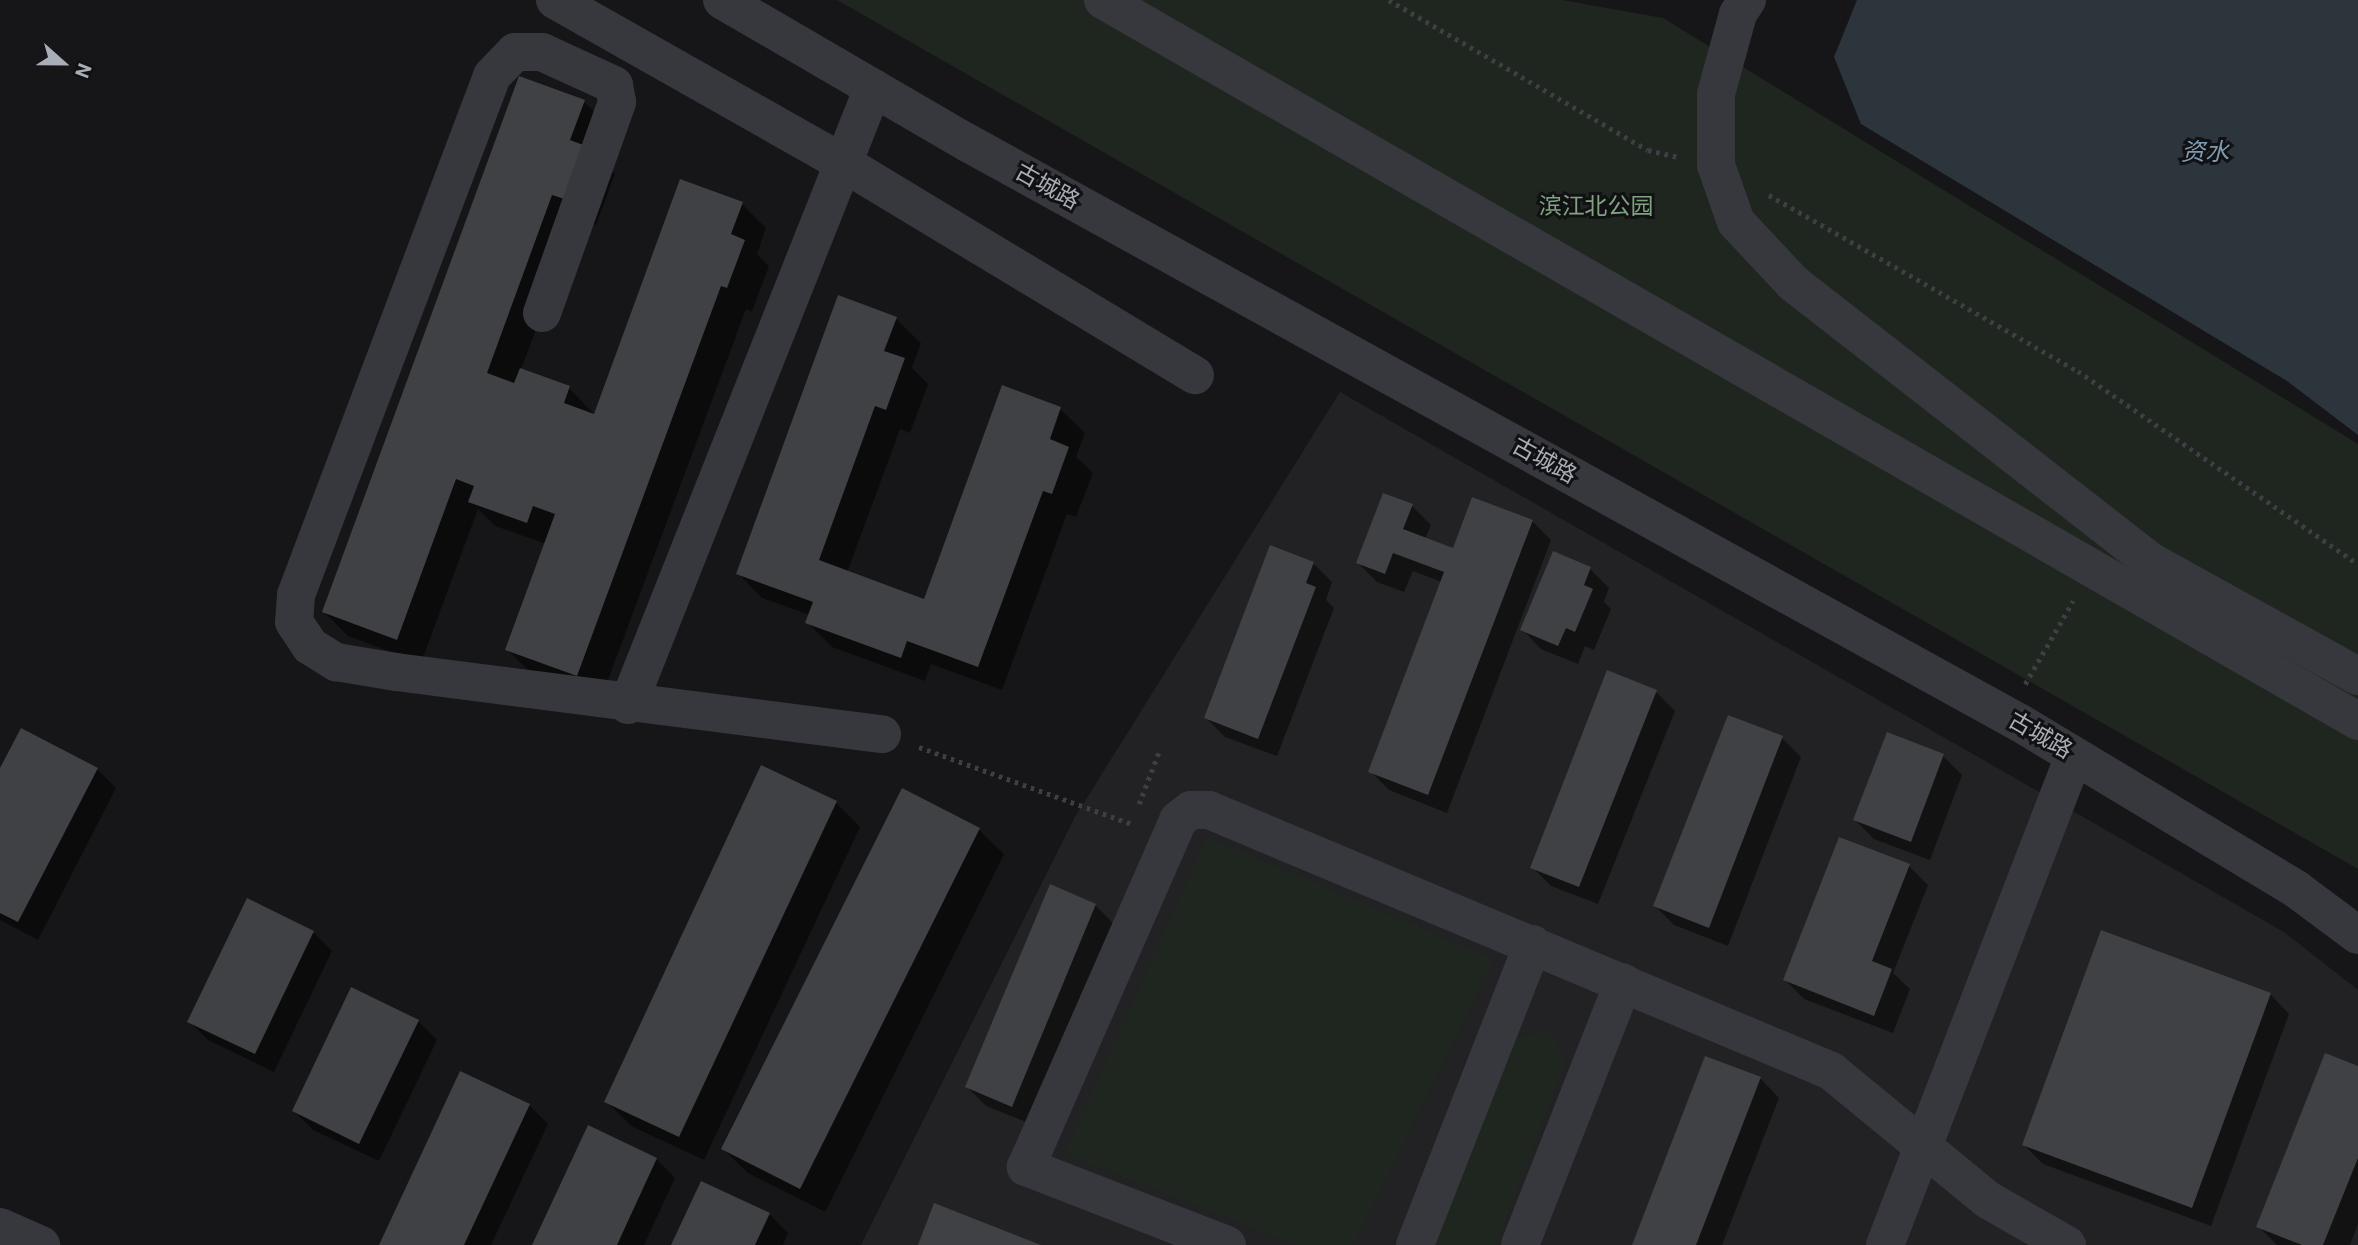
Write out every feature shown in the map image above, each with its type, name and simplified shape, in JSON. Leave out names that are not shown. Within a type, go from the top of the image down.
[{"type":"street","points":[[555,0],[843,163],[1195,375]]},
{"type":"street","name":"古城路","points":[[722,0],[873,88],[2006,716],[2296,888],[2358,935]]},
{"type":"street","points":[[1103,0],[2358,721]]},
{"type":"street","points":[[1747,0],[1738,14],[1716,94],[1716,165],[1737,222],[1793,283],[2152,562],[2358,676]]},
{"type":"street","points":[[542,313],[617,102],[614,85],[542,52],[515,52],[492,75],[296,595],[295,622],[310,646],[335,662],[628,705],[882,734]]},
{"type":"street","points":[[628,705],[873,88]]},
{"type":"street","points":[[1885,1245],[2074,756]]},
{"type":"street","points":[[1227,1245],[1026,1167],[1178,820],[1191,810],[1209,810],[1831,1071],[1925,1145],[1988,1200],[2067,1245]]},
{"type":"street","points":[[1415,1245],[1533,944]]},
{"type":"street","points":[[1520,1245],[1623,983]]},
{"type":"street","points":[[0,1227],[41,1245]]},
{"type":"path","points":[[1389,0],[1648,150],[1716,165],[2078,371],[2358,565]]},
{"type":"path","points":[[2006,716],[2093,567]]},
{"type":"path","points":[[882,734],[1132,824]]},
{"type":"shaded area","points":[[1340,392],[2284,932],[2358,990],[2358,1245],[861,1245],[1075,817]]},
{"type":"green space","name":"滨江北公园","points":[[837,0],[1562,0],[1663,18],[2358,444],[2358,869]]},
{"type":"green space","points":[[1207,836],[1494,959],[1354,1245],[1295,1245],[1064,1154]]},
{"type":"green space","points":[[1544,1031],[1556,1041],[1566,1062],[1496,1245],[1433,1245],[1512,1039]]},
{"type":"water","name":"资水","points":[[1857,0],[2358,0],[2358,435],[2287,381],[1861,124],[1834,57]]},
{"type":"building","points":[[519,76],[585,100],[570,140],[591,148],[571,201],[552,195],[487,373],[514,383],[520,368],[570,386],[564,403],[594,414],[680,179],[743,202],[731,234],[745,240],[727,288],[721,286],[577,676],[505,650],[555,514],[533,506],[527,523],[468,502],[474,486],[456,479],[397,640],[322,612]]},
{"type":"building","points":[[838,295],[897,317],[884,351],[905,358],[886,410],[875,406],[819,560],[924,599],[1002,385],[1061,407],[1050,439],[1069,447],[1052,494],[1043,491],[978,667],[907,641],[901,658],[805,623],[813,602],[736,574]]},
{"type":"building","points":[[1383,493],[1413,504],[1403,529],[1453,548],[1472,497],[1533,520],[1428,795],[1368,772],[1444,572],[1393,553],[1385,574],[1356,563]]},
{"type":"building","points":[[1270,545],[1314,562],[1306,583],[1316,587],[1258,739],[1204,718]]},
{"type":"building","points":[[1553,551],[1591,567],[1584,585],[1593,589],[1575,632],[1566,628],[1558,646],[1520,630]]},
{"type":"building","points":[[1607,670],[1657,690],[1579,887],[1530,868]]},
{"type":"building","points":[[1728,715],[1783,736],[1709,928],[1653,906]]},
{"type":"building","points":[[21,728],[98,768],[18,922],[0,913],[0,768]]},
{"type":"building","points":[[1887,732],[1944,754],[1911,842],[1853,820]]},
{"type":"building","points":[[761,765],[837,801],[679,1137],[604,1102]]},
{"type":"building","points":[[902,788],[980,828],[800,1189],[721,1149]]},
{"type":"building","points":[[1839,837],[1910,864],[1872,961],[1892,969],[1874,1016],[1783,980]]},
{"type":"building","points":[[1050,884],[1096,904],[1012,1107],[965,1087]]},
{"type":"building","points":[[247,898],[314,931],[255,1054],[187,1022]]},
{"type":"building","points":[[2101,930],[2271,993],[2192,1208],[2022,1145]]},
{"type":"building","points":[[351,987],[419,1020],[359,1144],[292,1111]]},
{"type":"building","points":[[2325,1053],[2358,1066],[2358,1158],[2323,1245],[2302,1245],[2256,1227]]},
{"type":"building","points":[[1705,1056],[1761,1077],[1696,1245],[1632,1245]]},
{"type":"building","points":[[460,1071],[530,1104],[464,1245],[379,1245]]},
{"type":"building","points":[[588,1125],[657,1158],[617,1245],[532,1245]]},
{"type":"building","points":[[701,1181],[770,1213],[755,1245],[671,1245]]},
{"type":"building","points":[[934,1203],[1041,1245],[918,1245]]}]
